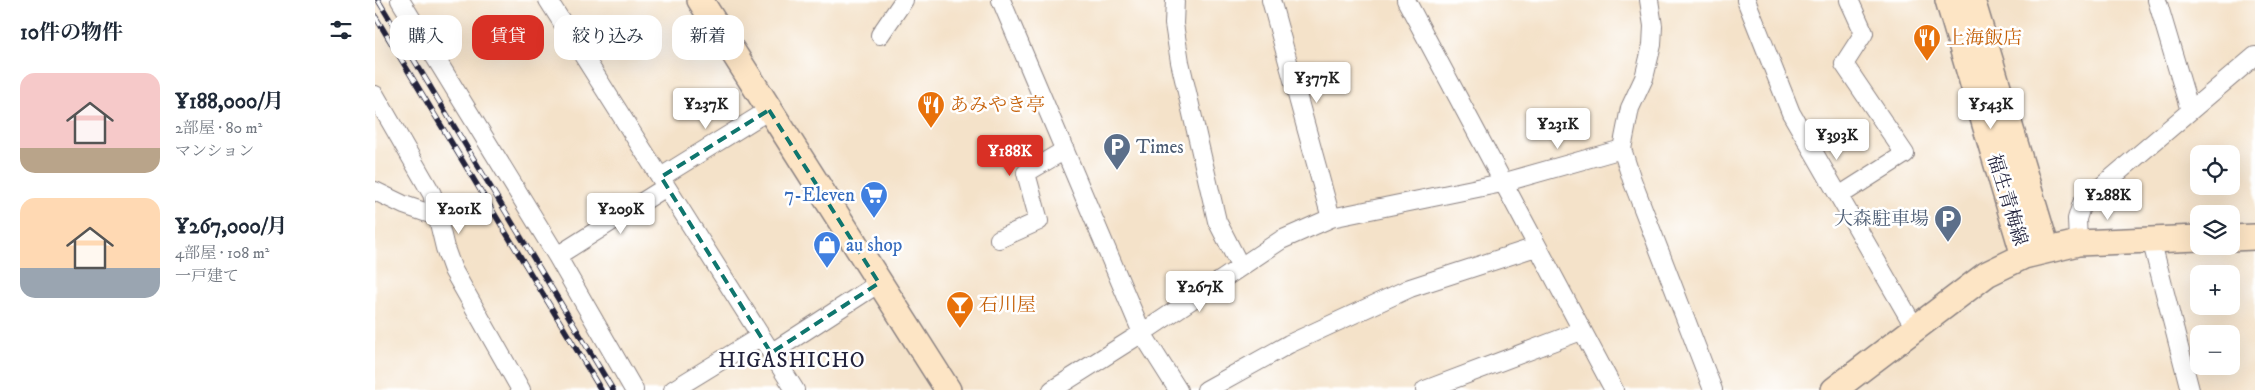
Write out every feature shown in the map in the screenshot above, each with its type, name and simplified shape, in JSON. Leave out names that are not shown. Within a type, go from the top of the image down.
[{"type":"street","points":[[400,0],[557,256],[634,390]]},
{"type":"street","points":[[548,0],[795,390]]},
{"type":"street","points":[[700,0],[948,390]]},
{"type":"street","points":[[880,35],[904,0]]},
{"type":"street","points":[[1001,0],[1141,333],[1178,390]]},
{"type":"street","points":[[1175,0],[1174,24],[1180,62],[1217,221],[1240,266]]},
{"type":"street","points":[[1271,0],[1331,218]]},
{"type":"street","points":[[1406,0],[1581,331],[1607,388]]},
{"type":"street","points":[[1649,0],[1653,26],[1652,45],[1645,78],[1630,108],[1622,149],[1635,189],[1713,390]]},
{"type":"street","points":[[1747,0],[1791,113],[1915,328]]},
{"type":"street","points":[[1839,196],[1905,154],[1844,64],[1864,33],[1849,0]]},
{"type":"street","name":"福生青梅線","points":[[1948,0],[2036,253]]},
{"type":"street","points":[[1972,0],[2036,253]]},
{"type":"street","points":[[2157,0],[2190,111]]},
{"type":"street","points":[[2077,243],[2077,220],[2082,202],[2255,56]]},
{"type":"street","points":[[375,95],[432,194],[436,216],[453,270],[521,390]]},
{"type":"street","points":[[557,256],[769,110]]},
{"type":"street","points":[[1052,390],[1281,240],[1331,218],[1502,183],[1622,149]]},
{"type":"street","points":[[999,239],[1039,221],[1026,173],[1065,150]]},
{"type":"street","points":[[375,191],[404,205],[436,216]]},
{"type":"street","points":[[2240,238],[2255,237]]},
{"type":"street","points":[[1834,390],[1987,274],[2036,253],[2077,243],[2190,238]]},
{"type":"street","points":[[2151,239],[2190,390]]},
{"type":"street","points":[[1206,390],[1289,344],[1409,288],[1536,247]]},
{"type":"street","points":[[771,353],[879,283]]},
{"type":"street","points":[[1425,390],[1581,331]]},
{"type":"street","points":[[673,390],[761,336]]},
{"type":"highlighted area","points":[[769,110],[879,283],[771,353],[661,177]]},
{"type":"railway","points":[[378,0],[613,390]]},
{"type":"railway","points":[[375,16],[601,390]]},
{"type":"place","name":"上海飯店","points":[[1927,62]]},
{"type":"place","name":"あみやき亭","points":[[931,129]]},
{"type":"place","name":"Times","points":[[1117,171]]},
{"type":"place","name":"7-Eleven","points":[[874,219]]},
{"type":"place","name":"大森駐車場","points":[[1948,243]]},
{"type":"place","name":"au shop","points":[[827,269]]},
{"type":"place","name":"石川屋","points":[[960,329]]},
{"type":"district","name":"HIGASHICHO","points":[[792,361]]}]
